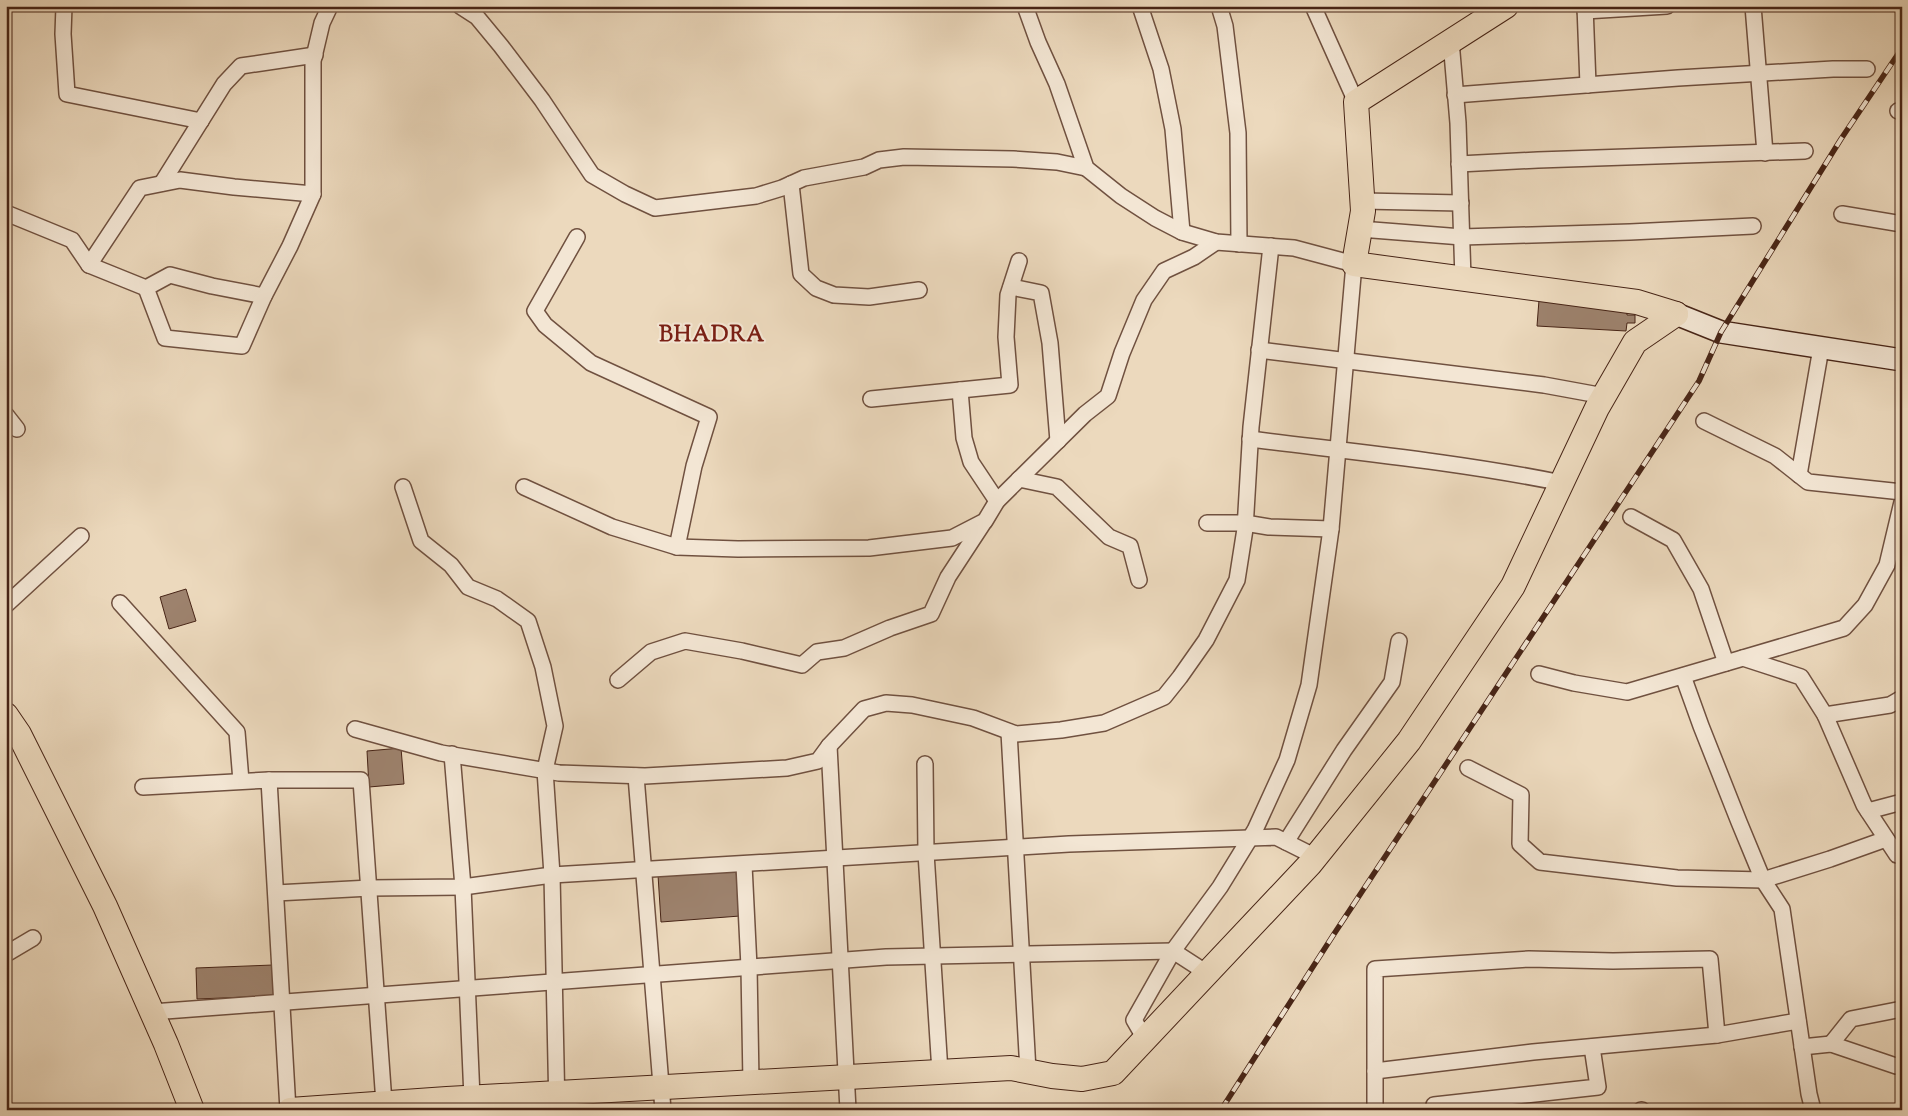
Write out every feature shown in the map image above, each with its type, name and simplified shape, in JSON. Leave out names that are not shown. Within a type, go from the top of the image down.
[{"type":"main road","points":[[1506,6],[1356,102],[1363,201],[1354,264],[1637,302],[1676,314],[1721,332],[1902,360]]},
{"type":"main road","points":[[289,1110],[472,1098],[557,1101],[662,1098],[751,1082],[1011,1068],[1052,1076],[1082,1079],[1113,1073],[1316,857],[1410,741],[1513,586],[1604,396],[1635,342],[1676,314]]},
{"type":"main road","points":[[6,715],[19,734],[105,906],[152,1012],[192,1110]]},
{"type":"street","points":[[64,6],[63,34],[67,94],[201,121]]},
{"type":"street","points":[[6,213],[72,240],[89,265],[146,288],[165,338],[242,346],[313,194],[313,61],[322,23],[330,6]]},
{"type":"street","points":[[460,6],[477,17],[502,46],[542,100],[592,175],[625,194],[655,208],[756,196],[804,178],[864,167],[879,160],[904,157],[1022,159],[1057,162],[1086,168],[1121,196],[1155,218],[1182,232],[1216,242],[1294,248],[1354,264],[1331,529],[1309,685],[1287,760],[1255,830],[1220,888],[1173,951],[1134,1020],[1145,1039]]},
{"type":"street","points":[[1025,6],[1038,42],[1057,84],[1086,168]]},
{"type":"street","points":[[1140,6],[1161,69],[1173,130],[1182,232]]},
{"type":"street","points":[[1219,6],[1225,26],[1238,133],[1239,244]]},
{"type":"street","points":[[1313,6],[1356,102]]},
{"type":"street","points":[[1588,85],[1585,9],[1667,6]]},
{"type":"street","points":[[1753,6],[1765,153]]},
{"type":"street","points":[[1451,41],[1464,279]]},
{"type":"street","points":[[162,184],[224,84],[241,66],[314,55]]},
{"type":"street","points":[[1455,95],[1759,73],[1867,69]]},
{"type":"street","points":[[1459,164],[1804,151]]},
{"type":"street","points":[[89,265],[140,188],[180,180],[313,194]]},
{"type":"street","points":[[791,184],[801,274],[816,288],[834,295],[869,297],[919,290]]},
{"type":"street","points":[[1363,201],[1461,203]]},
{"type":"street","points":[[1842,214],[1902,224]]},
{"type":"street","points":[[1360,229],[1462,237],[1594,234],[1753,226]]},
{"type":"street","points":[[578,238],[536,311],[545,325],[591,364],[709,417],[694,466],[677,547]]},
{"type":"street","points":[[618,680],[651,652],[685,641],[742,651],[802,665],[817,652],[844,648],[890,628],[931,614],[948,577],[997,501],[1085,414],[1108,396],[1122,353],[1144,300],[1164,270],[1194,257],[1216,242]]},
{"type":"street","points":[[354,729],[452,754],[559,773],[636,776],[788,768],[818,761],[829,746],[864,709],[886,703],[912,705],[973,718],[1016,734],[1104,723],[1164,697],[1206,640],[1237,580],[1245,523],[1250,440],[1271,246]]},
{"type":"street","points":[[871,399],[1010,385],[1006,337],[1008,295],[1019,261]]},
{"type":"street","points":[[146,288],[170,275],[212,286],[264,296]]},
{"type":"street","points":[[1011,287],[1041,292],[1050,343],[1058,440]]},
{"type":"street","points":[[1799,475],[1821,348]]},
{"type":"street","points":[[1259,350],[1526,383],[1604,396]]},
{"type":"street","points":[[960,390],[964,438],[971,462],[997,501]]},
{"type":"street","points":[[6,415],[17,429]]},
{"type":"street","points":[[1704,421],[1775,456],[1808,482],[1902,492]]},
{"type":"street","points":[[1250,440],[1520,475],[1562,483]]},
{"type":"street","points":[[1019,479],[1057,487],[1110,537],[1130,546],[1139,580]]},
{"type":"street","points":[[403,487],[421,541],[451,565],[468,587],[497,599],[528,620],[543,667],[554,726],[546,770],[552,875],[557,1101]]},
{"type":"street","points":[[524,487],[612,527],[677,547],[738,549],[869,548],[952,538],[985,521]]},
{"type":"street","points":[[1539,674],[1574,683],[1627,692],[1844,628],[1865,604],[1887,565],[1902,502]]},
{"type":"street","points":[[1631,517],[1673,540],[1701,589],[1726,663]]},
{"type":"street","points":[[1207,523],[1245,523],[1269,528],[1331,529]]},
{"type":"street","points":[[6,605],[81,536]]},
{"type":"street","points":[[120,603],[237,732],[241,781]]},
{"type":"street","points":[[1286,842],[1344,750],[1392,682],[1400,642]]},
{"type":"street","points":[[1743,658],[1801,677],[1826,715],[1868,811],[1900,860]]},
{"type":"street","points":[[1684,676],[1701,726],[1763,880],[1782,909],[1809,1094],[1814,1110]]},
{"type":"street","points":[[1826,715],[1890,706],[1902,698]]},
{"type":"street","points":[[1009,732],[1028,1071]]},
{"type":"street","points":[[829,746],[848,1110]]},
{"type":"street","points":[[452,754],[464,887],[472,1098]]},
{"type":"street","points":[[925,764],[926,853],[940,1072]]},
{"type":"street","points":[[1468,768],[1521,796],[1520,844],[1540,862],[1677,878],[1763,880],[1886,839]]},
{"type":"street","points":[[636,776],[642,870],[662,1098]]},
{"type":"street","points":[[269,780],[289,1110]]},
{"type":"street","points":[[143,787],[269,780],[361,780],[384,1103]]},
{"type":"street","points":[[1868,811],[1902,802]]},
{"type":"street","points":[[276,893],[370,888],[464,887],[552,875],[744,865],[1015,847],[1276,837],[1316,857]]},
{"type":"street","points":[[744,865],[749,967],[751,1082]]},
{"type":"street","points":[[6,954],[33,938]]},
{"type":"street","points":[[152,1012],[377,997],[554,981],[886,957],[1173,951],[1207,973]]},
{"type":"street","points":[[1375,1110],[1375,969],[1529,959],[1613,961],[1710,959],[1717,1035]]},
{"type":"street","points":[[1830,1044],[1851,1019],[1902,1008]]},
{"type":"street","points":[[1375,1071],[1533,1052],[1717,1035],[1798,1021]]},
{"type":"street","points":[[1802,1047],[1830,1044],[1896,1066]]},
{"type":"street","points":[[1434,1105],[1598,1087],[1592,1047]]},
{"type":"building","points":[[1539,300],[1627,305],[1627,315],[1635,315],[1635,323],[1627,323],[1626,331],[1537,326]]},
{"type":"building","points":[[186,589],[196,621],[169,629],[160,597]]},
{"type":"building","points":[[401,748],[404,784],[369,787],[367,751]]},
{"type":"building","points":[[736,870],[740,916],[661,922],[658,875]]},
{"type":"building","points":[[273,965],[274,996],[197,999],[196,968]]},
{"type":"railway","points":[[1221,1110],[1334,934],[1699,381],[1721,332],[1841,139],[1902,48]]},
{"type":"district","name":"BHADRA","points":[[712,333]]}]
